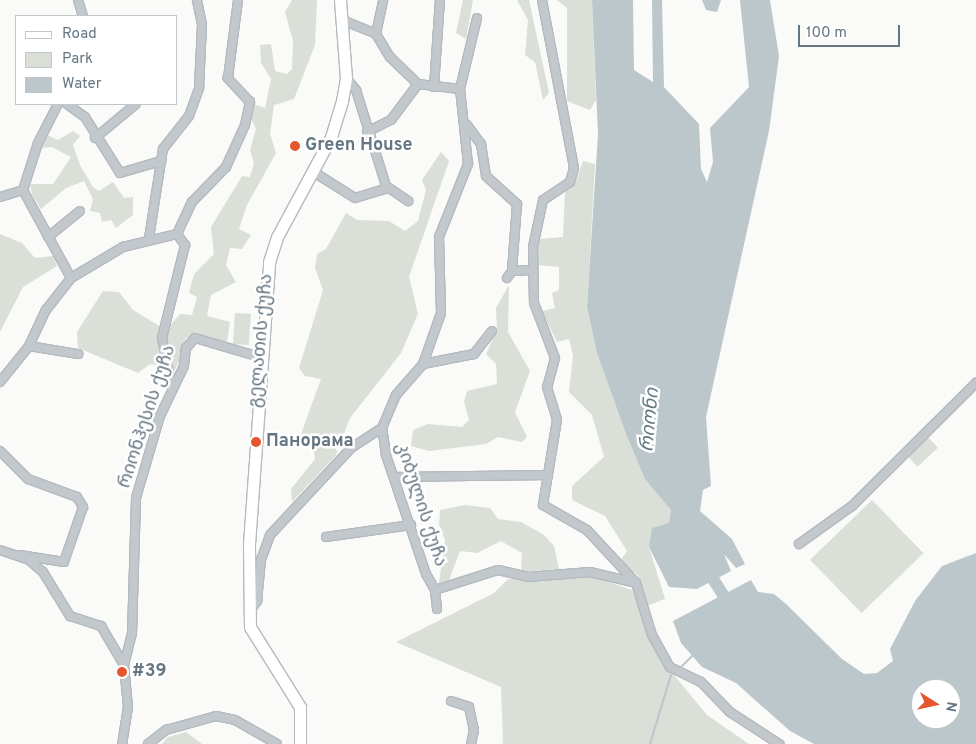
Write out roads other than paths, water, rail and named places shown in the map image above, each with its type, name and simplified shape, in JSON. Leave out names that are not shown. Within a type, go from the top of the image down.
[{"type":"main road","name":"გელათის ქუჩა","points":[[300,744],[300,707],[254,640],[249,613],[260,356],[269,262],[277,237],[331,137],[346,78],[340,0]]},
{"type":"street","points":[[78,0],[83,15]]},
{"type":"street","points":[[149,238],[163,149],[189,116],[199,88],[202,24],[196,0]]},
{"type":"street","points":[[178,234],[192,202],[226,167],[245,125],[250,102],[228,78],[238,0]]},
{"type":"street","points":[[376,34],[383,0]]},
{"type":"street","points":[[434,87],[440,0]]},
{"type":"street","points":[[542,0],[574,168],[570,182],[543,200],[532,270],[534,303],[555,358],[547,387],[557,420],[543,505],[587,530],[636,583],[652,635],[670,667],[701,682],[730,712],[779,744]]},
{"type":"street","points":[[342,20],[376,34],[390,57],[418,84],[460,89],[477,18]]},
{"type":"street","points":[[346,78],[356,90],[367,132],[388,188],[408,201]]},
{"type":"street","points":[[367,132],[391,120],[418,84]]},
{"type":"street","name":"კიბულის ქუჩა","points":[[460,89],[466,123],[468,164],[439,238],[441,313],[424,364],[396,395],[382,428],[394,477],[426,574],[435,590],[498,570],[528,576],[582,571],[636,583]]},
{"type":"street","points":[[57,105],[38,143],[22,190],[71,278]]},
{"type":"street","points":[[68,105],[85,117],[95,138],[120,173],[161,161]]},
{"type":"street","points":[[95,138],[135,105]]},
{"type":"street","points":[[466,123],[481,144],[486,176],[516,204],[510,274],[532,270]]},
{"type":"street","points":[[312,171],[355,198],[388,188]]},
{"type":"street","points":[[0,196],[22,190]]},
{"type":"street","points":[[48,237],[80,211]]},
{"type":"street","points":[[0,382],[29,346],[46,310],[71,278],[149,238],[178,234]]},
{"type":"street","points":[[172,387],[162,338],[185,245],[178,234]]},
{"type":"street","points":[[424,364],[474,354],[492,331]]},
{"type":"street","name":"რიონჰესის ქუჩა","points":[[124,665],[132,634],[136,498],[172,387],[184,366],[186,348],[195,338],[260,356]]},
{"type":"street","points":[[29,346],[78,354]]},
{"type":"street","points":[[799,544],[852,506],[976,383]]},
{"type":"street","points":[[249,613],[258,601],[261,560],[270,535],[351,448],[382,428]]},
{"type":"street","points":[[0,451],[28,479],[77,497],[83,507],[64,562],[18,555],[0,550]]},
{"type":"street","points":[[394,477],[548,475]]},
{"type":"street","points":[[326,537],[411,525]]},
{"type":"street","points":[[18,555],[43,572],[70,616],[101,626],[124,665],[128,707],[122,744]]},
{"type":"street","points":[[435,590],[437,609]]},
{"type":"street","points":[[452,701],[463,702],[473,715],[470,744]]},
{"type":"street","points":[[148,744],[166,730],[216,716],[235,720],[277,744]]},
{"type":"water","points":[[592,0],[633,0],[634,70],[653,82],[652,0],[662,0],[664,87],[699,124],[701,169],[707,182],[713,162],[710,128],[749,87],[740,0],[770,0],[779,56],[769,131],[706,417],[711,486],[703,490],[700,511],[732,539],[745,564],[736,568],[724,554],[731,571],[697,589],[669,587],[649,547],[652,528],[669,523],[671,510],[645,479],[627,436],[597,353],[587,307],[598,134]]},
{"type":"water","points":[[702,0],[721,0],[717,12],[706,10]]},
{"type":"water","points":[[976,553],[976,744],[814,744],[790,731],[736,683],[702,667],[681,643],[673,621],[751,580],[758,592],[774,594],[786,604],[842,659],[864,674],[877,673],[893,661],[890,649],[915,601],[942,566]]},
{"type":"waterway","name":"რიონი","points":[[705,566],[723,595],[725,611]]},
{"type":"waterway","points":[[682,666],[693,655]]},
{"type":"waterway","points":[[650,744],[671,675]]},
{"type":"place","name":"Green House","points":[[295,146]]},
{"type":"place","name":"Панорама","points":[[256,442]]},
{"type":"place","name":"#39","points":[[122,672]]}]
